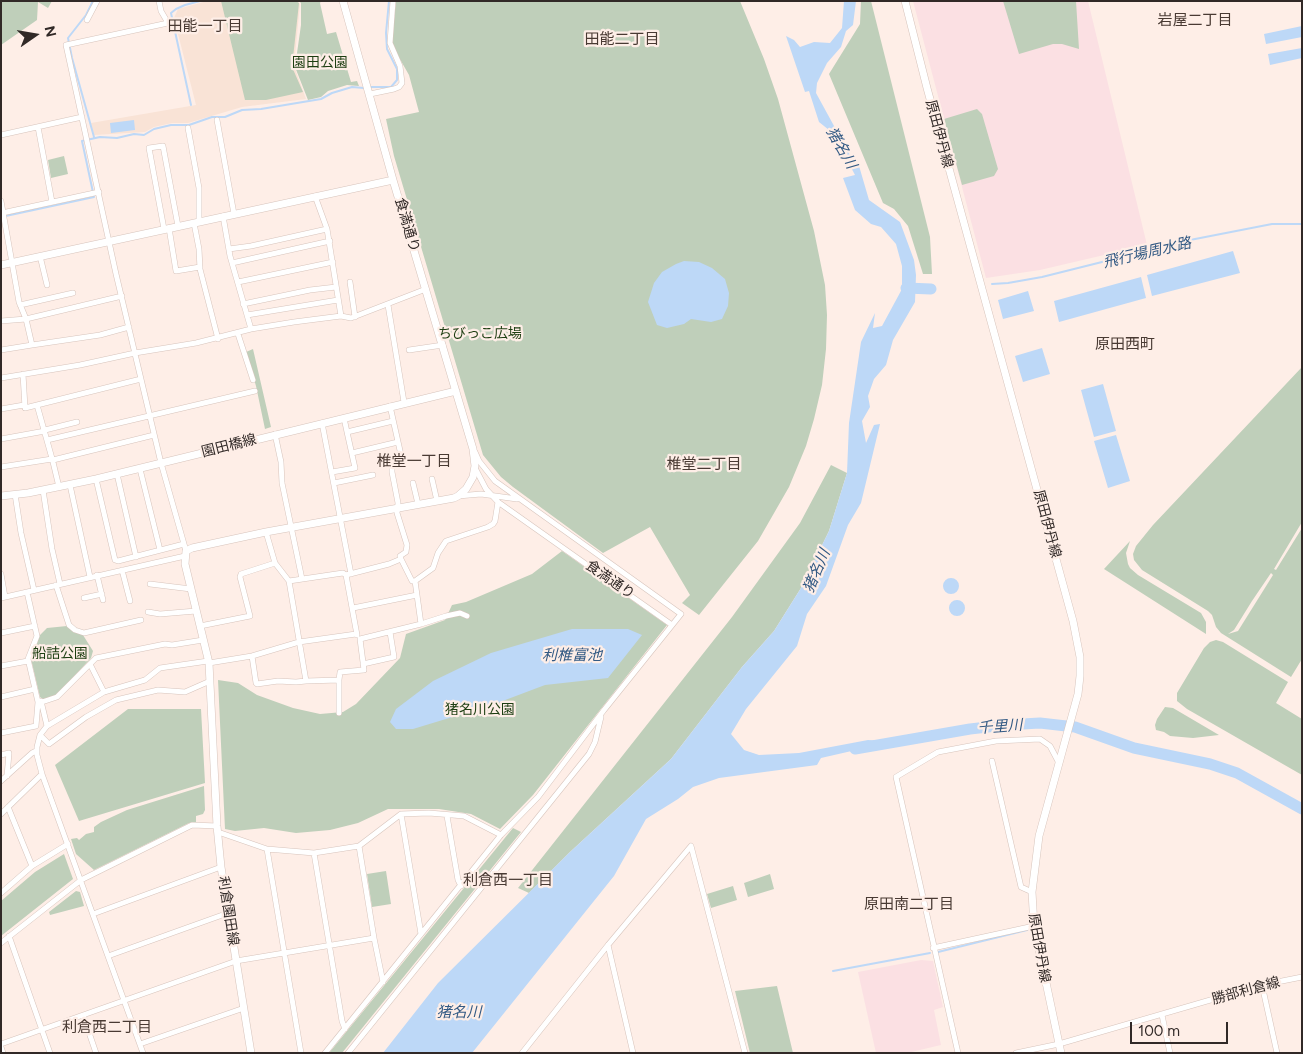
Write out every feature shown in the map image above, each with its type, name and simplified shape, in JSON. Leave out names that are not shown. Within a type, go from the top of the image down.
[{"type":"street","points":[[87,20],[97,1]]},
{"type":"street","points":[[158,1],[168,23],[66,45],[88,139],[95,192],[109,241],[161,463],[185,551]]},
{"type":"street","name":"食満通り","points":[[343,1],[393,180],[473,449],[475,466],[479,477],[498,502],[672,625],[681,614],[495,481],[479,461],[473,449]]},
{"type":"street","points":[[370,94],[394,89],[402,83],[400,66],[390,43],[393,1]]},
{"type":"street","name":"原田伊丹線","points":[[905,1],[927,88],[1073,620],[1080,657],[1080,676],[1073,713],[1039,836],[1032,892],[1034,926],[1062,1053]]},
{"type":"street","points":[[1,135],[82,117]]},
{"type":"street","points":[[217,120],[234,214]]},
{"type":"street","points":[[38,127],[52,202]]},
{"type":"street","points":[[188,128],[199,188],[196,222],[200,267],[218,339]]},
{"type":"street","points":[[178,226],[164,146],[149,148],[176,271],[200,267]]},
{"type":"street","points":[[1,265],[393,180]]},
{"type":"street","points":[[3,215],[95,192]]},
{"type":"street","points":[[315,196],[330,241],[341,316]]},
{"type":"street","points":[[1,201],[20,305],[26,319],[32,345]]},
{"type":"street","points":[[223,216],[232,263],[250,329]]},
{"type":"street","points":[[229,249],[252,246],[327,229]]},
{"type":"street","points":[[232,263],[330,241]]},
{"type":"street","points":[[40,256],[47,285]]},
{"type":"street","points":[[238,282],[333,262]]},
{"type":"street","points":[[350,282],[355,317]]},
{"type":"street","points":[[243,304],[336,287]]},
{"type":"street","points":[[1,378],[218,339],[250,329],[341,316],[351,318],[426,289]]},
{"type":"street","points":[[20,305],[73,293]]},
{"type":"street","points":[[1,321],[26,319],[122,296]]},
{"type":"street","points":[[247,316],[338,300]]},
{"type":"street","points":[[388,305],[404,402]]},
{"type":"street","points":[[2,348],[100,335],[129,327]]},
{"type":"street","points":[[238,334],[253,380]]},
{"type":"street","points":[[409,350],[443,345]]},
{"type":"street","points":[[23,374],[24,405]]},
{"type":"street","points":[[1,409],[24,405],[25,408],[141,379]]},
{"type":"street","points":[[47,440],[255,391]]},
{"type":"street","name":"園田橋線","points":[[1,496],[70,485],[140,469],[404,402],[456,391]]},
{"type":"street","points":[[37,405],[59,487]]},
{"type":"street","points":[[289,581],[343,573],[348,574],[400,559],[400,556],[406,552],[407,546],[397,508],[392,472],[392,468],[401,457],[390,406]]},
{"type":"street","points":[[332,472],[355,468],[344,418]]},
{"type":"street","points":[[347,432],[393,421]]},
{"type":"street","points":[[1,439],[77,422]]},
{"type":"street","points":[[322,423],[341,518],[356,634],[360,639],[364,664],[364,670],[340,672],[339,713]]},
{"type":"street","points":[[275,434],[281,462],[282,483],[302,579]]},
{"type":"street","points":[[1,467],[52,459],[154,435]]},
{"type":"street","points":[[352,453],[398,442]]},
{"type":"street","points":[[458,496],[466,489],[473,478],[475,466]]},
{"type":"street","points":[[140,469],[160,550]]},
{"type":"street","points":[[117,474],[136,557]]},
{"type":"street","points":[[334,483],[373,475]]},
{"type":"street","points":[[96,479],[114,559],[118,561],[160,550],[185,551]]},
{"type":"street","points":[[432,479],[437,501]]},
{"type":"street","points":[[414,483],[418,504]]},
{"type":"street","points":[[70,485],[90,577]]},
{"type":"street","points":[[43,490],[58,584],[70,625],[75,630],[84,633],[141,620]]},
{"type":"street","points":[[15,494],[34,590]]},
{"type":"street","points":[[1,574],[3,597],[122,570],[195,547],[292,527],[458,496],[481,494],[519,499]]},
{"type":"street","points":[[415,581],[433,568],[438,552],[446,541],[488,528],[493,524],[498,502]]},
{"type":"street","points":[[266,532],[275,563],[289,581],[306,680]]},
{"type":"street","name":"利倉園田線","points":[[185,551],[191,590],[209,662],[221,867],[251,1053]]},
{"type":"street","points":[[400,559],[412,580],[415,581],[421,624]]},
{"type":"street","points":[[200,626],[250,616],[240,577],[241,574],[275,563]]},
{"type":"street","points":[[122,570],[130,602]]},
{"type":"street","points":[[84,598],[103,597],[98,575]]},
{"type":"street","points":[[150,584],[191,590]]},
{"type":"street","points":[[1,734],[36,726],[37,697],[28,661],[37,636],[27,592]]},
{"type":"street","points":[[353,608],[418,595]]},
{"type":"street","points":[[148,612],[160,614],[196,612]]},
{"type":"street","points":[[360,639],[453,614],[460,613],[467,616]]},
{"type":"street","points":[[325,1053],[501,835],[538,797],[672,625]]},
{"type":"street","points":[[1,633],[35,626]]},
{"type":"street","points":[[364,664],[394,657],[390,632]]},
{"type":"street","points":[[143,1053],[42,774],[36,751],[40,735],[47,726],[104,692],[145,680],[160,668],[252,656],[299,642],[356,634]]},
{"type":"street","points":[[42,702],[57,697],[96,658],[166,644],[172,645],[203,640]]},
{"type":"street","points":[[252,656],[256,683],[258,684],[278,681],[339,680]]},
{"type":"street","points":[[1,666],[28,661]]},
{"type":"street","points":[[90,664],[104,692]]},
{"type":"street","points":[[40,735],[50,744],[86,717],[116,700],[158,690],[185,692],[210,681]]},
{"type":"street","points":[[1,697],[35,689]]},
{"type":"street","points":[[37,697],[42,702],[47,726]]},
{"type":"street","points":[[348,1053],[590,754],[604,710]]},
{"type":"street","points":[[958,1053],[896,777],[938,752],[996,740],[1040,739],[1050,746],[1059,763]]},
{"type":"street","points":[[1,782],[36,751]]},
{"type":"street","points":[[1,755],[9,753],[7,776]]},
{"type":"street","points":[[992,761],[1021,887],[1032,892]]},
{"type":"street","points":[[1,814],[42,774]]},
{"type":"street","points":[[8,807],[32,866]]},
{"type":"street","points":[[1,943],[81,880],[192,825],[218,829],[267,849],[314,853],[359,846],[400,814],[429,813],[464,816],[501,835]]},
{"type":"street","points":[[400,814],[421,934]]},
{"type":"street","points":[[447,816],[460,886]]},
{"type":"street","points":[[1,893],[32,866],[68,844]]},
{"type":"street","points":[[359,846],[383,982]]},
{"type":"street","points":[[522,1053],[691,846],[745,1053]]},
{"type":"street","points":[[267,849],[301,1053]]},
{"type":"street","points":[[314,853],[342,1021],[345,1029]]},
{"type":"street","points":[[93,914],[221,867]]},
{"type":"street","points":[[108,956],[228,913]]},
{"type":"street","points":[[933,948],[1034,926]]},
{"type":"street","points":[[9,936],[50,1053]]},
{"type":"street","points":[[3,1053],[1,1046],[236,961],[374,938]]},
{"type":"street","points":[[608,946],[633,1053]]},
{"type":"street","name":"勝部利倉線","points":[[1016,1053],[1060,1044],[1262,985],[1302,977]]},
{"type":"street","points":[[1262,985],[1277,1053]]},
{"type":"street","points":[[140,1044],[244,1008]]},
{"type":"street","points":[[83,1015],[96,1053]]},
{"type":"street","points":[[1162,1015],[1170,1053]]},
{"type":"shaded area","points":[[207,1],[297,1],[300,4],[294,66],[306,99],[242,107],[188,123],[172,123],[154,127],[145,132],[94,135],[91,123],[196,105],[174,18],[178,9]]},
{"type":"shaded area","points":[[913,1],[1088,1],[1147,245],[1040,270],[986,278]]},
{"type":"shaded area","points":[[921,960],[933,961],[943,1007],[934,1010],[941,1045],[907,1053],[876,1053],[858,972]]},
{"type":"green space","points":[[1,1],[52,1],[48,8],[38,2],[37,20],[1,45]]},
{"type":"green space","points":[[221,1],[296,1],[299,3],[292,67],[303,92],[266,100],[245,100]]},
{"type":"green space","name":"園田公園","points":[[299,1],[321,1],[327,34],[336,32],[351,82],[357,81],[359,86],[347,85],[328,91],[321,97],[308,100],[295,67],[301,25],[301,3]]},
{"type":"green space","name":"ちびっこ広場","points":[[396,1],[740,1],[778,99],[814,231],[825,285],[827,315],[826,349],[822,385],[814,419],[806,446],[789,487],[758,541],[699,615],[682,603],[690,595],[650,527],[603,553],[513,487],[501,477],[483,455],[394,156],[386,119],[419,112],[409,75],[393,47],[392,38]]},
{"type":"green space","points":[[861,1],[871,1],[930,237],[932,274],[923,274],[908,226],[894,209],[883,203],[829,74],[860,24]]},
{"type":"green space","points":[[1003,1],[1076,1],[1079,49],[1062,44],[1053,44],[1019,54]]},
{"type":"green space","points":[[977,109],[982,114],[998,169],[994,176],[962,185],[944,119]]},
{"type":"green space","points":[[64,156],[68,174],[51,178],[48,160]]},
{"type":"green space","points":[[253,349],[271,427],[265,429],[256,386],[246,352]]},
{"type":"green space","points":[[1302,367],[1302,522],[1274,569],[1276,570],[1302,528],[1302,659],[1291,677],[1221,633],[1208,611],[1142,570],[1134,560],[1133,554],[1136,546],[1153,525]],"holes":[[[1271,573],[1273,575],[1238,631],[1228,634],[1234,630]]]},
{"type":"green space","points":[[831,465],[847,473],[829,531],[801,588],[774,631],[742,667],[671,759],[570,852],[529,893],[518,888],[732,617],[800,523]]},
{"type":"green space","points":[[1130,541],[1126,553],[1130,568],[1138,575],[1201,613],[1206,622],[1206,634],[1104,569]]},
{"type":"green space","name":"猪名川公園","points":[[562,551],[667,625],[533,795],[500,829],[471,814],[439,809],[388,809],[358,823],[330,830],[296,833],[264,828],[235,831],[225,829],[218,680],[238,683],[257,695],[293,708],[320,714],[343,712],[356,704],[400,658],[406,634],[445,620],[452,605],[466,602],[532,574]]},
{"type":"green space","name":"船詰公園","points":[[67,626],[74,632],[83,635],[93,651],[91,658],[56,696],[44,700],[40,697],[31,659],[40,635],[47,628]]},
{"type":"green space","points":[[1216,640],[1223,642],[1288,682],[1276,703],[1302,719],[1302,775],[1187,709],[1177,701],[1177,693],[1204,648],[1210,642]]},
{"type":"green space","points":[[1165,707],[1173,708],[1219,735],[1193,738],[1170,736],[1156,730],[1157,719]]},
{"type":"green space","points":[[128,709],[201,709],[205,783],[79,821],[55,765]]},
{"type":"green space","points":[[204,786],[205,810],[203,814],[196,816],[196,822],[189,823],[94,870],[76,854],[71,839],[77,838],[79,840],[86,834],[94,832],[94,827],[101,822],[127,810]]},
{"type":"green space","points":[[513,828],[521,832],[342,1053],[329,1053]]},
{"type":"green space","points":[[64,854],[73,879],[1,936],[1,901],[35,872]]},
{"type":"green space","points":[[386,871],[391,904],[372,907],[367,874]]},
{"type":"green space","points":[[770,874],[774,889],[748,897],[744,883]]},
{"type":"green space","points":[[733,886],[737,900],[711,908],[707,894]]},
{"type":"green space","points":[[76,891],[80,892],[84,906],[50,915],[49,912]]},
{"type":"green space","points":[[777,986],[793,1053],[750,1053],[735,991]]},
{"type":"water","name":"猪名川","points":[[844,1],[856,1],[853,25],[846,31],[841,47],[827,63],[817,83],[816,93],[851,157],[857,159],[869,200],[900,222],[914,260],[916,275],[915,302],[893,340],[886,365],[874,379],[868,396],[870,407],[862,421],[866,443],[874,425],[880,424],[861,503],[848,525],[826,586],[807,614],[797,646],[746,709],[731,734],[744,750],[759,755],[799,753],[868,740],[891,742],[821,758],[817,765],[719,778],[693,787],[646,819],[614,876],[472,1053],[383,1053],[438,983],[570,852],[671,759],[742,667],[774,631],[801,588],[829,531],[847,473],[849,423],[861,342],[875,313],[873,328],[882,326],[902,289],[902,266],[896,244],[881,227],[871,224],[855,210],[843,178],[855,175],[846,158],[838,154],[829,130],[819,122],[809,91],[805,92],[786,36],[794,40],[800,47],[814,42],[830,43],[842,28]]},
{"type":"water","points":[[1302,26],[1302,37],[1266,44],[1264,34]]},
{"type":"water","points":[[1302,48],[1302,58],[1270,65],[1268,54]]},
{"type":"water","points":[[134,120],[135,130],[111,133],[110,123]]},
{"type":"water","points":[[1233,251],[1240,273],[1152,296],[1147,275]]},
{"type":"water","points":[[684,261],[699,262],[712,268],[725,279],[729,293],[728,306],[722,319],[711,322],[691,319],[684,324],[667,328],[657,325],[648,302],[654,283],[662,272]]},
{"type":"water","points":[[1141,277],[1146,298],[1059,322],[1054,301]]},
{"type":"water","points":[[1028,291],[1034,311],[1003,319],[998,300]]},
{"type":"water","points":[[1042,348],[1050,374],[1023,382],[1015,356]]},
{"type":"water","points":[[1103,384],[1116,431],[1094,437],[1081,390]]},
{"type":"water","points":[[1116,435],[1130,481],[1108,488],[1094,441]]},
{"type":"water","points":[[948,578],[954,578],[959,583],[957,592],[948,594],[943,589],[943,583]]},
{"type":"water","points":[[957,600],[963,602],[965,608],[963,614],[957,616],[951,614],[949,608],[951,602]]},
{"type":"water","name":"利椎富池","points":[[572,629],[628,629],[642,635],[608,678],[545,685],[492,705],[413,729],[396,729],[390,722],[396,709],[433,681],[491,653]]},
{"type":"waterway","points":[[93,1],[86,15],[68,38],[94,137]]},
{"type":"waterway","points":[[191,105],[171,13],[185,5],[200,1]]},
{"type":"waterway","points":[[369,87],[391,87],[397,80],[397,69],[387,49],[386,33],[389,1]]},
{"type":"waterway","points":[[1,217],[94,197],[82,141],[100,137],[117,138],[134,134],[144,135],[154,129],[171,125],[189,125],[212,117],[225,117],[242,110],[261,109],[321,99],[332,93],[352,87],[364,88]]},
{"type":"waterway","name":"飛行場周水路","points":[[992,284],[1042,277],[1190,240],[1272,224],[1302,224]]},
{"type":"waterway","name":"飛行場周水路","points":[[906,288],[931,289]]},
{"type":"waterway","name":"千里川","points":[[855,749],[970,729],[1005,725],[1040,723],[1075,727],[1134,748],[1210,764],[1237,773],[1302,809]]},
{"type":"waterway","points":[[938,952],[1027,930]]},
{"type":"waterway","points":[[833,971],[930,953]]},
{"type":"district","name":"岩屋二丁目","points":[[1195,21]]},
{"type":"district","name":"田能一丁目","points":[[205,27]]},
{"type":"district","name":"田能二丁目","points":[[622,40]]},
{"type":"district","name":"原田西町","points":[[1125,345]]},
{"type":"district","name":"椎堂一丁目","points":[[414,462]]},
{"type":"district","name":"椎堂二丁目","points":[[704,465]]},
{"type":"district","name":"利倉西一丁目","points":[[508,881]]},
{"type":"district","name":"原田南二丁目","points":[[909,905]]},
{"type":"district","name":"利倉西二丁目","points":[[107,1028]]}]
